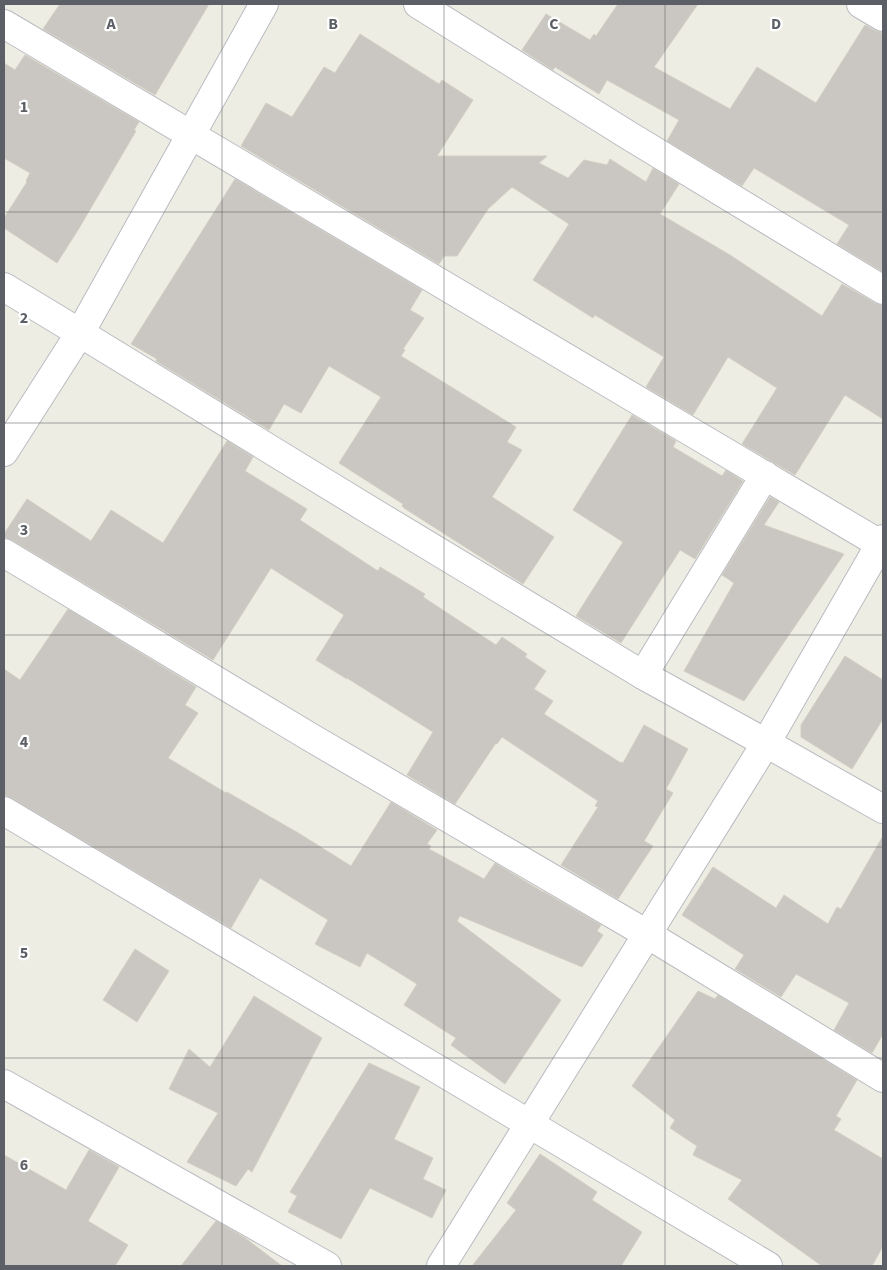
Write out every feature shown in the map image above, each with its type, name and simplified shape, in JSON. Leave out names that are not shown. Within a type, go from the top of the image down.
[{"type":"street","points":[[4,452],[80,333],[264,4]]},
{"type":"street","points":[[418,4],[628,135],[883,290]]},
{"type":"street","points":[[861,4],[883,17]]},
{"type":"street","points":[[4,24],[765,475],[882,542],[766,743],[441,1266]]},
{"type":"street","points":[[4,288],[643,675],[883,809]]},
{"type":"street","points":[[643,675],[765,475]]},
{"type":"street","points":[[4,553],[319,742],[647,934],[883,1078]]},
{"type":"street","points":[[4,812],[768,1266]]},
{"type":"street","points":[[4,1084],[327,1266]]},
{"type":"building","points":[[60,4],[209,4],[155,95],[43,29]]},
{"type":"building","points":[[618,4],[698,4],[654,67],[730,109],[757,67],[816,103],[865,25],[883,33],[883,272],[837,244],[849,225],[754,168],[742,186],[667,141],[679,120],[607,80],[599,94],[555,67],[553,70],[522,50],[546,14],[590,40],[594,34],[596,36]]},
{"type":"building","points":[[360,34],[439,84],[442,80],[473,100],[437,156],[547,156],[539,163],[568,178],[584,160],[607,165],[610,159],[646,182],[653,168],[679,184],[660,214],[730,255],[822,316],[842,284],[883,306],[883,419],[845,395],[795,475],[742,444],[777,388],[728,357],[693,415],[646,387],[664,357],[595,315],[593,318],[533,280],[569,224],[512,187],[488,209],[457,256],[444,256],[439,264],[241,146],[266,103],[292,117],[324,67],[335,73]]},
{"type":"building","points":[[25,55],[139,122],[134,130],[136,131],[57,263],[4,228],[4,218],[27,182],[30,173],[4,158],[4,63],[15,70]]},
{"type":"building","points":[[235,179],[422,290],[410,310],[424,318],[403,349],[405,350],[401,356],[516,427],[507,442],[522,450],[492,497],[554,537],[523,584],[404,508],[403,504],[339,463],[381,397],[329,366],[301,413],[284,404],[269,430],[131,344]]},
{"type":"building","points":[[632,415],[676,441],[673,447],[722,476],[726,470],[743,481],[695,559],[680,550],[621,643],[576,616],[623,542],[573,510]]},
{"type":"building","points":[[227,441],[253,457],[245,471],[307,509],[300,520],[378,571],[380,567],[425,594],[423,597],[496,645],[502,637],[527,654],[525,657],[546,671],[534,689],[553,701],[544,714],[621,763],[623,763],[644,725],[688,749],[666,789],[673,793],[644,841],[653,846],[618,899],[561,865],[598,807],[595,806],[598,801],[502,737],[455,804],[407,775],[433,732],[316,660],[344,615],[271,568],[213,660],[4,537],[4,534],[27,499],[91,541],[111,510],[163,543]]},
{"type":"building","points":[[770,497],[779,502],[764,525],[844,554],[744,701],[684,671],[734,583],[722,575]]},
{"type":"building","points":[[68,609],[196,687],[185,705],[198,713],[168,758],[226,793],[300,834],[351,866],[391,802],[437,830],[427,844],[431,846],[429,849],[484,879],[495,863],[601,925],[597,931],[603,935],[582,967],[460,916],[457,921],[561,1000],[505,1084],[451,1045],[456,1038],[404,1005],[417,984],[367,953],[360,967],[315,944],[328,920],[260,878],[231,928],[4,795],[4,669],[20,680]]},
{"type":"building","points":[[845,656],[883,680],[883,719],[852,769],[801,737],[801,725]]},
{"type":"building","points":[[883,836],[883,1034],[872,1053],[834,1030],[849,1003],[796,974],[781,997],[735,969],[744,955],[682,915],[713,867],[776,908],[784,895],[828,924],[837,907],[841,909]]},
{"type":"building","points":[[135,949],[169,971],[137,1022],[103,1000]]},
{"type":"building","points":[[698,991],[715,999],[718,995],[857,1080],[836,1116],[841,1119],[834,1130],[883,1159],[883,1246],[872,1266],[822,1266],[728,1199],[742,1180],[693,1155],[697,1146],[670,1128],[675,1120],[632,1086]]},
{"type":"building","points":[[254,996],[322,1038],[252,1172],[248,1169],[236,1186],[187,1162],[218,1113],[169,1089],[189,1049],[210,1067]]},
{"type":"building","points":[[369,1063],[420,1087],[394,1139],[433,1158],[423,1179],[446,1190],[432,1218],[370,1188],[341,1239],[288,1212],[297,1196],[290,1192]]},
{"type":"building","points":[[89,1150],[119,1167],[88,1221],[128,1245],[115,1266],[4,1266],[4,1155],[66,1190]]},
{"type":"building","points":[[540,1154],[597,1192],[592,1200],[642,1232],[621,1266],[472,1266],[516,1210],[507,1203]]},
{"type":"building","points":[[216,1221],[245,1238],[282,1266],[181,1266]]}]
